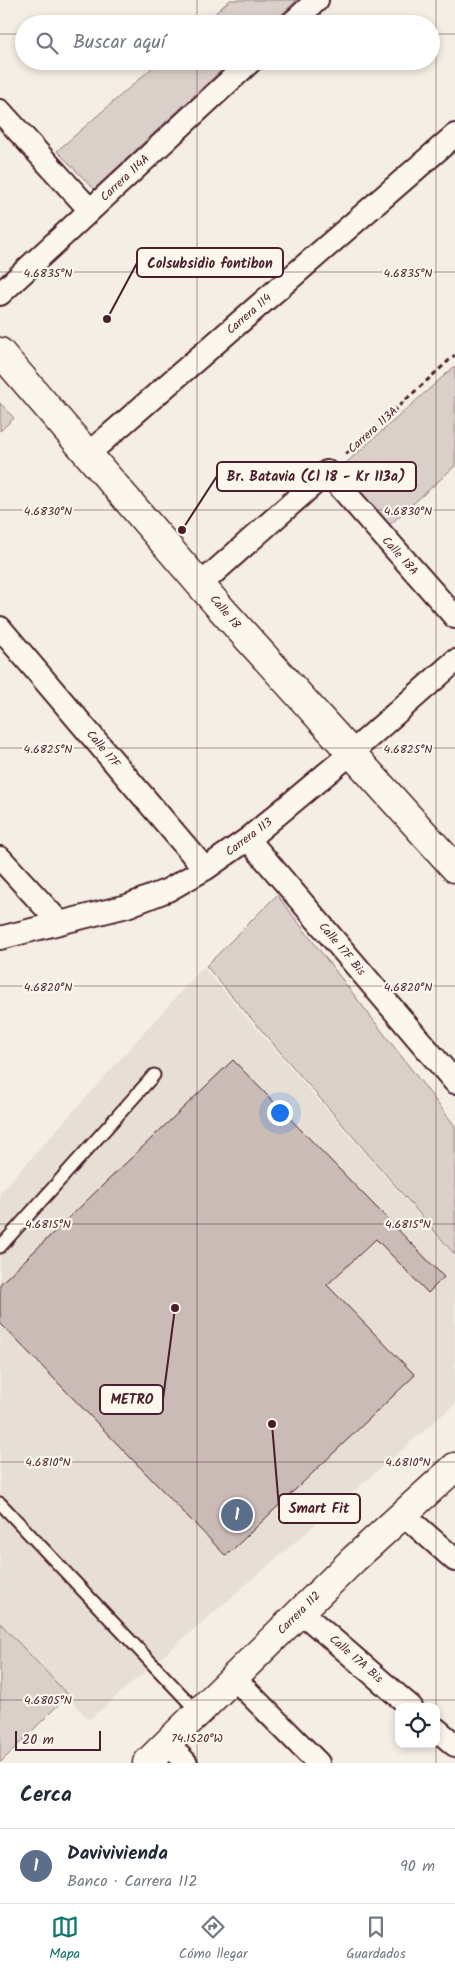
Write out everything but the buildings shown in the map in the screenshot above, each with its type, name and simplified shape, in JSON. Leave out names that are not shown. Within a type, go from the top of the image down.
[{"type":"street","points":[[301,15],[317,0]]},
{"type":"street","name":"Carrera 114A","points":[[0,294],[241,70]]},
{"type":"street","points":[[0,111],[90,210]]},
{"type":"street","name":"Carrera 114","points":[[88,454],[455,135]]},
{"type":"street","name":"Calle 18","points":[[0,352],[350,754],[455,868]]},
{"type":"street","points":[[201,584],[327,472]]},
{"type":"street","name":"Calle 18A","points":[[327,472],[455,617]]},
{"type":"street","name":"Calle 17F","points":[[0,628],[205,869]]},
{"type":"street","name":"Carrera 113","points":[[0,938],[127,906],[168,890],[205,869],[248,839],[350,754],[455,661]]},
{"type":"street","name":"Calle 17F Bis","points":[[248,839],[455,1082]]},
{"type":"street","points":[[0,858],[59,922]]},
{"type":"street","name":"Carrera 112","points":[[148,1763],[300,1612],[455,1467]]},
{"type":"street","points":[[403,1514],[455,1560]]},
{"type":"street","name":"Calle 17A Bis","points":[[300,1612],[406,1703]]},
{"type":"street","points":[[234,1678],[318,1763]]},
{"type":"street","points":[[440,1732],[455,1745]]},
{"type":"street","points":[[167,1743],[186,1763]]},
{"type":"lane","points":[[0,1247],[154,1075]]},
{"type":"lane","points":[[0,1503],[199,1712]]},
{"type":"path","name":"Carrera 113A","points":[[327,472],[455,355]]},
{"type":"shaded area","points":[[230,0],[297,0],[281,15],[213,15]]},
{"type":"shaded area","points":[[150,70],[221,70],[94,189],[57,151]]},
{"type":"shaded area","points":[[455,366],[455,466],[384,530],[337,471]]},
{"type":"shaded area","points":[[0,403],[14,418],[0,431]]},
{"type":"shaded area","points":[[277,895],[455,1126],[455,1255],[206,966]]},
{"type":"shaded area","points":[[203,967],[455,1257],[455,1404],[89,1720],[0,1623],[0,1193]]},
{"type":"shaded area","points":[[0,1623],[68,1695],[0,1763]]},
{"type":"place","name":"Colsubsidio fontibon","points":[[107,319]]},
{"type":"place","name":"Br. Batavia (Cl 18 - Kr 113a)","points":[[182,530]]},
{"type":"place","name":"METRO","points":[[175,1308]]},
{"type":"place","name":"Smart Fit","points":[[272,1424]]},
{"type":"place","name":"Davivivienda","points":[[237,1515]]}]
